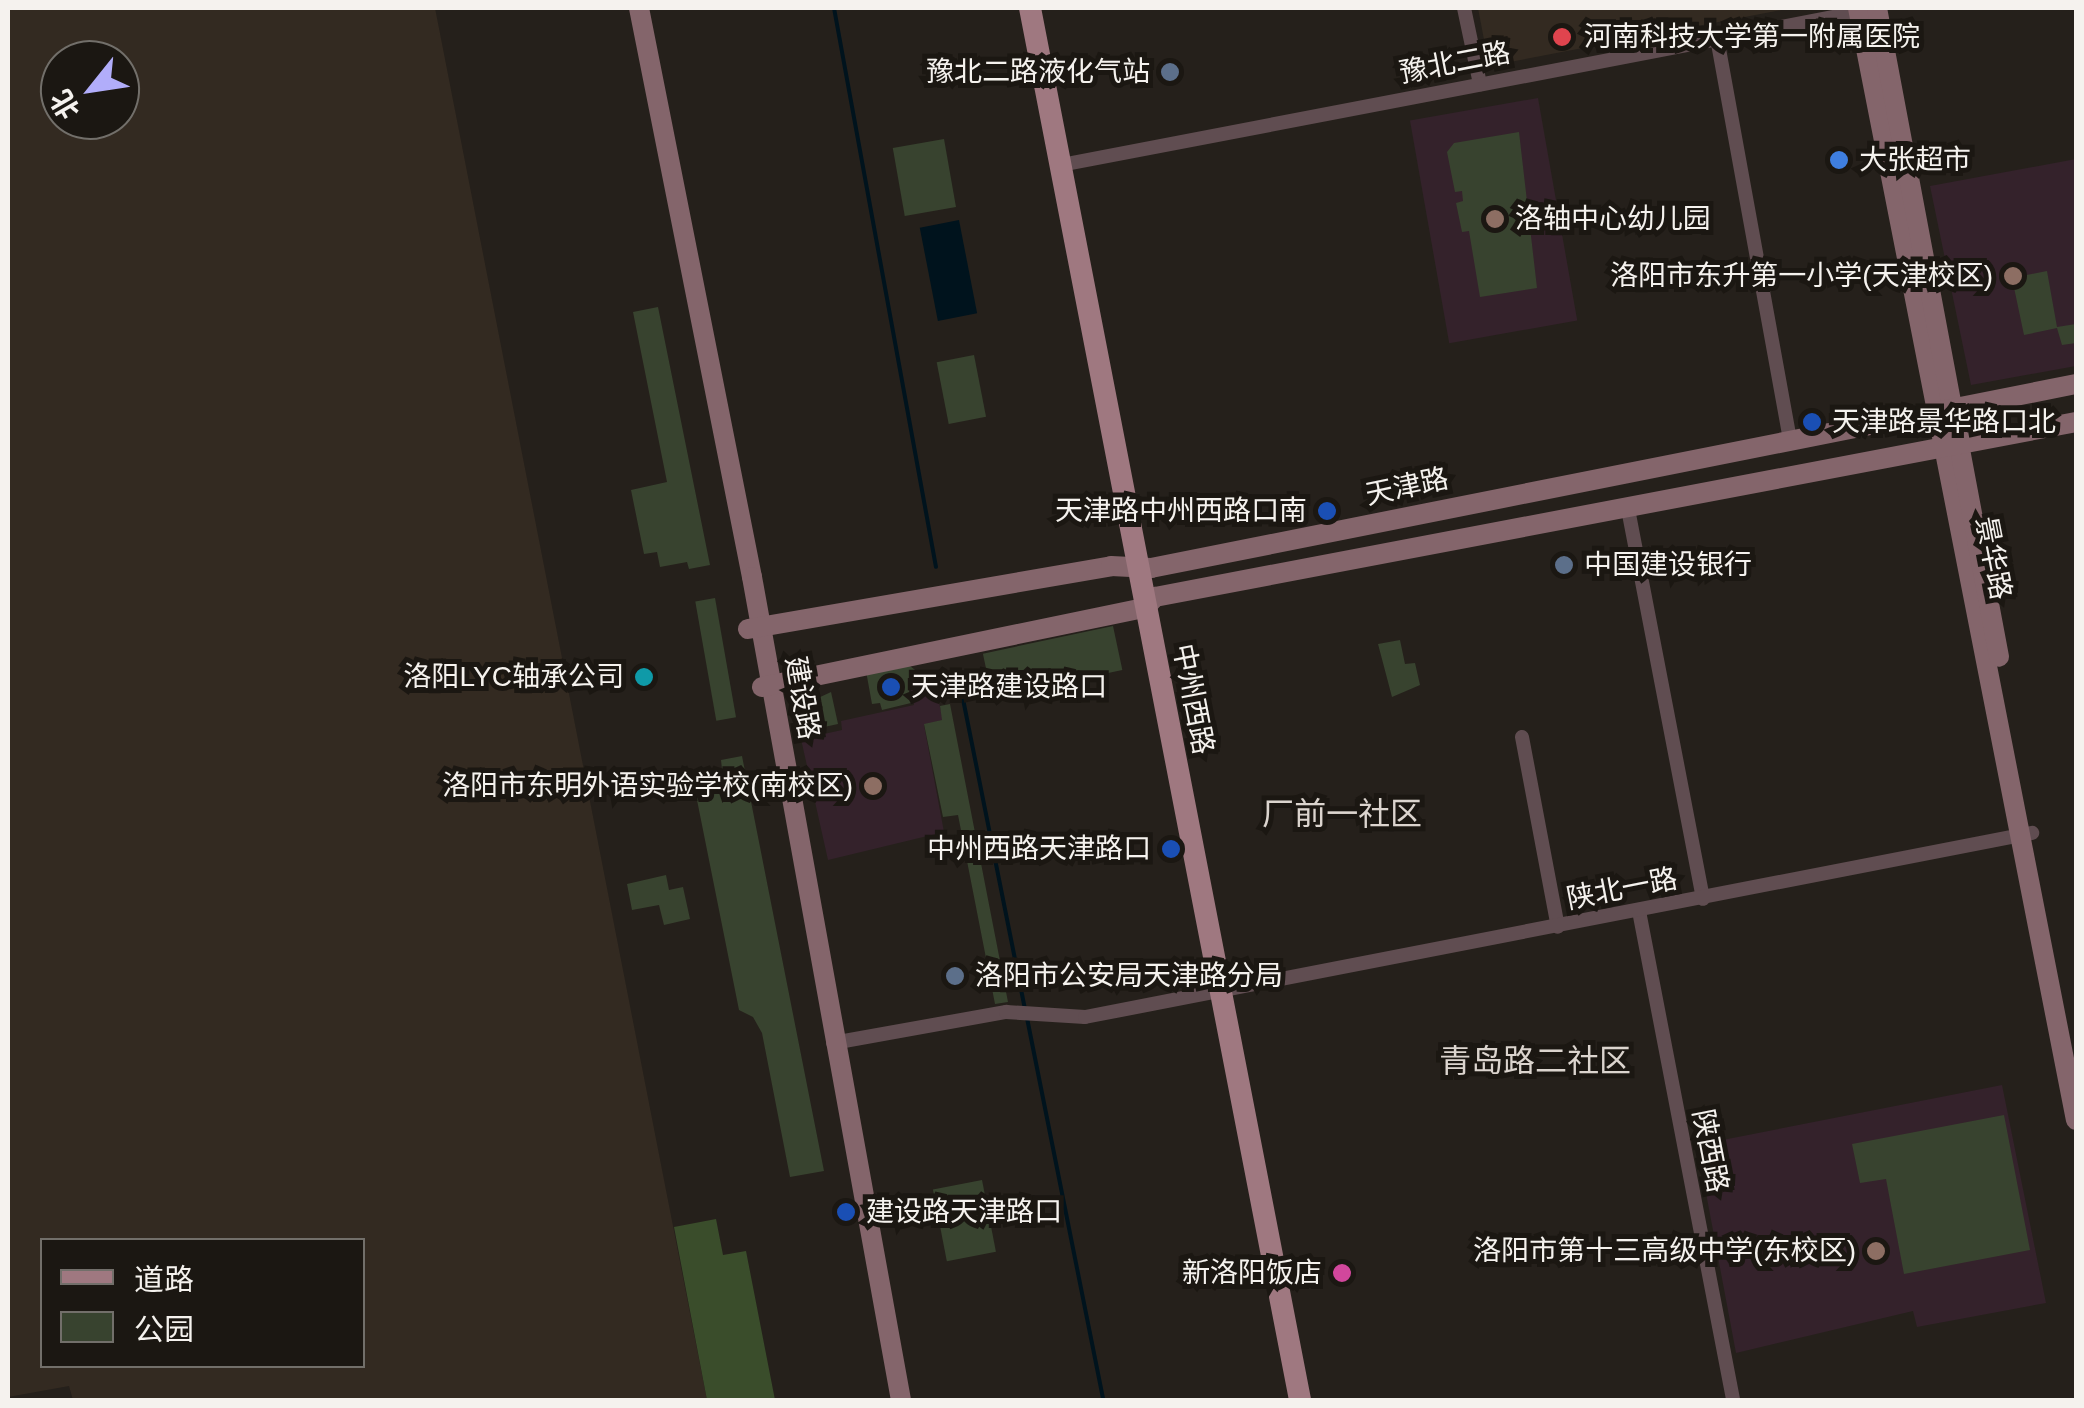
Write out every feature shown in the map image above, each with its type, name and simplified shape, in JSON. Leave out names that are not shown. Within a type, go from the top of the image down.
[{"type":"main road","name":"建设路","points":[[626,8],[755,628]]},
{"type":"main road","name":"建设路","points":[[639,8],[901,1400]]},
{"type":"main road","name":"中州西路","points":[[1030,8],[1067,163]]},
{"type":"main road","name":"中州西路","points":[[1043,8],[1067,163],[1300,1400]]},
{"type":"main road","name":"景华路","points":[[1865,9],[2027,835],[2076,1061]]},
{"type":"main road","name":"天津路","points":[[755,628],[1144,565],[2076,384]]},
{"type":"main road","points":[[766,686],[1150,602],[2076,422]]},
{"type":"main road","name":"建设路","points":[[766,686],[887,1400]]},
{"type":"main road","name":"景华路","points":[[2027,835],[2076,1118]]},
{"type":"main road","name":"中州西路","points":[[1226,991],[1313,1400]]},
{"type":"street","points":[[1464,8],[1480,84]]},
{"type":"street","name":"豫北二路","points":[[1067,163],[1865,9]]},
{"type":"street","points":[[1717,38],[1790,440]]},
{"type":"street","points":[[1628,508],[1703,899]]},
{"type":"street","points":[[1522,737],[1558,927]]},
{"type":"street","name":"陕北一路","points":[[833,1043],[1006,1012],[1052,1017],[1226,991],[2027,835]]},
{"type":"street","name":"陕西路","points":[[1639,912],[1733,1400]]},
{"type":"shaded area","points":[[8,8],[435,8],[707,1400],[73,1400],[69,1386],[8,1397]]},
{"type":"shaded area","name":"河南科技大学第一附属医院","points":[[1478,8],[1792,8],[1489,66]]},
{"type":"shaded area","name":"洛轴中心幼儿园","points":[[1538,98],[1577,321],[1449,343],[1410,121]]},
{"type":"shaded area","name":"洛阳市东升第一小学(天津校区)","points":[[2076,159],[2076,366],[1971,385],[1930,186]]},
{"type":"shaded area","name":"洛阳市东明外语实验学校(南校区)","points":[[934,681],[943,720],[924,725],[944,832],[828,860],[801,739],[842,730],[841,721],[914,705],[910,686]]},
{"type":"shaded area","name":"洛阳市第十三高级中学(东校区)","points":[[2002,1085],[2046,1303],[1917,1327],[1913,1311],[1736,1353],[1697,1145]]},
{"type":"green space","points":[[1519,132],[1537,288],[1480,297],[1469,231],[1462,232],[1456,203],[1463,201],[1462,191],[1455,192],[1447,152],[1454,143]]},
{"type":"green space","points":[[944,139],[956,207],[905,216],[893,148]]},
{"type":"green space","points":[[2047,271],[2057,327],[2076,324],[2076,343],[2062,345],[2057,328],[2024,335],[2012,278]]},
{"type":"green space","points":[[658,307],[710,565],[689,569],[687,562],[660,567],[657,552],[644,554],[631,490],[667,482],[633,312]]},
{"type":"green space","points":[[974,355],[986,417],[949,424],[937,362]]},
{"type":"green space","points":[[715,598],[736,717],[716,721],[695,601]]},
{"type":"green space","points":[[1113,626],[1122,670],[992,698],[983,654]]},
{"type":"green space","points":[[1400,640],[1405,664],[1415,663],[1420,685],[1392,697],[1378,644]]},
{"type":"green space","points":[[910,666],[928,680],[908,685],[911,703],[882,710],[880,703],[872,704],[866,671]]},
{"type":"green space","points":[[831,692],[838,724],[801,732],[803,705]]},
{"type":"green space","points":[[950,704],[1008,1002],[995,1004],[958,815],[943,817],[924,724],[942,720],[940,706]]},
{"type":"green space","points":[[742,756],[824,1171],[790,1177],[762,1033],[753,1017],[739,1010],[692,775],[722,769],[721,760]]},
{"type":"green space","points":[[666,875],[669,890],[683,887],[690,919],[664,925],[659,905],[632,910],[627,884]]},
{"type":"green space","points":[[2004,1115],[2030,1250],[1904,1274],[1886,1179],[1860,1183],[1852,1144]]},
{"type":"green space","points":[[982,1180],[996,1252],[947,1261],[933,1190]]},
{"type":"green space","points":[[716,1219],[723,1255],[746,1251],[775,1400],[707,1400],[674,1227]]},
{"type":"water","points":[[959,220],[977,313],[938,321],[920,228]]},
{"type":"waterway","points":[[834,8],[936,567]]},
{"type":"waterway","points":[[959,679],[1025,1008]]},
{"type":"waterway","points":[[1027,1018],[1103,1400]]},
{"type":"place","name":"河南科技大学第一附属医院","points":[[1562,37]]},
{"type":"place","name":"豫北二路液化气站","points":[[1170,72]]},
{"type":"place","name":"大张超市","points":[[1839,160]]},
{"type":"place","name":"洛轴中心幼儿园","points":[[1495,219]]},
{"type":"place","name":"洛阳市东升第一小学(天津校区)","points":[[2013,276]]},
{"type":"place","name":"天津路景华路口北","points":[[1812,422]]},
{"type":"place","name":"天津路中州西路口南","points":[[1327,511]]},
{"type":"place","name":"中国建设银行","points":[[1564,565]]},
{"type":"place","name":"洛阳LYC轴承公司","points":[[644,677]]},
{"type":"place","name":"天津路建设路口","points":[[891,687]]},
{"type":"place","name":"洛阳市东明外语实验学校(南校区)","points":[[873,786]]},
{"type":"place","name":"中州西路天津路口","points":[[1171,849]]},
{"type":"place","name":"洛阳市公安局天津路分局","points":[[955,976]]},
{"type":"place","name":"建设路天津路口","points":[[846,1212]]},
{"type":"place","name":"洛阳市第十三高级中学(东校区)","points":[[1876,1251]]},
{"type":"place","name":"新洛阳饭店","points":[[1342,1273]]},
{"type":"district","name":"厂前一社区","points":[[1342,814]]},
{"type":"district","name":"青岛路二社区","points":[[1535,1061]]}]
